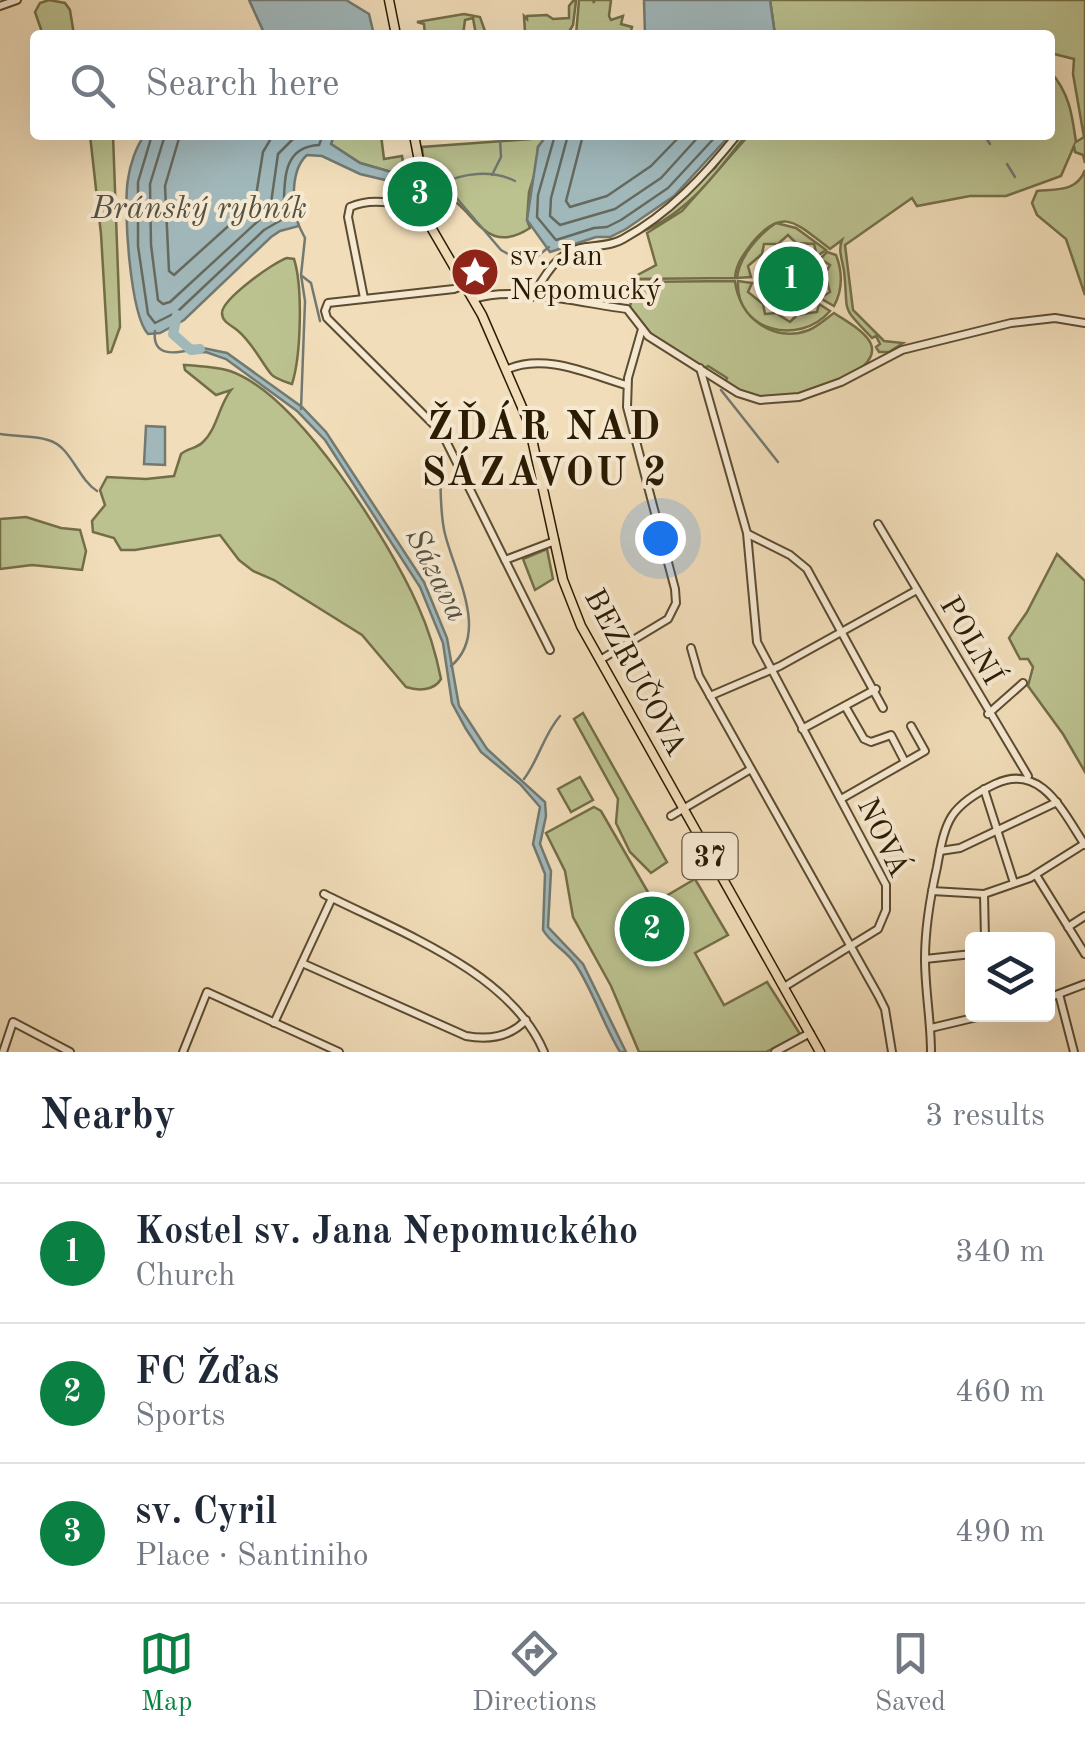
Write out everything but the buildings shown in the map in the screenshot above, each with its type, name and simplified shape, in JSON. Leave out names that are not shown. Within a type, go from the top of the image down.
[{"type":"main road","points":[[389,0],[395,30]]},
{"type":"main road","name":"37","points":[[415,140],[428,214]]},
{"type":"main road","name":"BEZRUČOVA","points":[[428,214],[437,239],[474,300],[531,432],[568,596],[820,1052]]},
{"type":"street","points":[[0,6],[17,0]]},
{"type":"street","points":[[532,297],[562,255],[615,242],[669,207],[693,187],[733,140]]},
{"type":"street","points":[[364,298],[348,217],[350,207],[365,203],[400,204],[428,214]]},
{"type":"street","points":[[464,285],[454,290],[328,304],[327,318],[442,433],[550,650]]},
{"type":"street","points":[[474,300],[492,294],[628,309],[642,329],[744,396],[760,400],[780,400],[841,382],[902,350],[1034,318],[1085,323]]},
{"type":"street","points":[[600,660],[668,619],[676,603],[676,589],[628,412],[626,385],[642,329]]},
{"type":"street","points":[[506,370],[521,363],[543,362],[626,385]]},
{"type":"street","name":"NOVÁ","points":[[700,368],[747,534],[755,632],[770,670],[883,874],[887,894],[880,926],[784,987]]},
{"type":"street","name":"POLNÍ","points":[[878,524],[1028,777],[1057,802],[1085,844]]},
{"type":"street","points":[[747,534],[800,562],[815,581],[883,708]]},
{"type":"street","points":[[505,560],[554,541]]},
{"type":"street","points":[[710,696],[770,670],[917,590]]},
{"type":"street","points":[[691,648],[699,676],[884,1006],[892,1052]]},
{"type":"street","points":[[988,714],[1023,684]]},
{"type":"street","points":[[802,729],[876,689]]},
{"type":"street","points":[[845,706],[864,739],[871,742],[891,734],[906,762]]},
{"type":"street","points":[[841,798],[925,751],[911,726]]},
{"type":"street","points":[[671,816],[751,769]]},
{"type":"street","points":[[931,1052],[925,958],[932,891],[951,817],[984,790],[1004,780],[1028,777]]},
{"type":"street","points":[[984,790],[1014,884]]},
{"type":"street","points":[[940,851],[960,848],[1057,802]]},
{"type":"street","points":[[932,891],[984,894],[1036,874],[1085,844]]},
{"type":"street","points":[[1036,874],[1085,954]]},
{"type":"street","points":[[984,894],[984,932]]},
{"type":"street","points":[[274,1022],[328,896],[465,967],[526,1020],[544,1052]]},
{"type":"street","points":[[1068,927],[1085,916]]},
{"type":"street","points":[[925,958],[965,955]]},
{"type":"street","points":[[302,963],[466,1036],[496,1037],[516,1030],[526,1020]]},
{"type":"street","points":[[1055,995],[1085,984]]},
{"type":"street","points":[[183,1052],[206,992],[339,1052]]},
{"type":"street","points":[[1059,994],[1074,1052]]},
{"type":"street","points":[[931,1028],[965,1020]]},
{"type":"street","points":[[3,1052],[13,1022],[70,1052]]},
{"type":"street","points":[[775,1052],[810,1033]]},
{"type":"green space","points":[[579,0],[611,0],[611,20],[623,16],[621,24],[632,27],[631,30],[576,30]]},
{"type":"green space","points":[[770,0],[1085,0],[1085,163],[1074,146],[1061,176],[1006,196],[970,196],[917,206],[912,198],[845,245],[853,310],[884,341],[903,343],[889,352],[879,352],[876,336],[872,338],[848,308],[842,240],[830,249],[799,226],[782,222],[763,231],[752,243],[738,264],[735,278],[630,279],[656,265],[647,233],[682,211],[745,140],[1055,140],[1055,77],[1066,96],[1076,142],[1084,137],[1074,59],[1055,54],[1055,30],[774,30]]},
{"type":"green space","points":[[576,1],[570,30],[525,30],[524,16],[569,18],[569,6]]},
{"type":"green space","points":[[40,3],[65,3],[73,30],[41,30],[35,12]]},
{"type":"green space","points":[[464,14],[480,17],[485,30],[475,30],[473,18],[465,20],[464,30],[425,30],[424,24],[417,22]]},
{"type":"green space","points":[[91,140],[113,140],[120,327],[108,353]]},
{"type":"green space","points":[[332,140],[382,140],[384,159],[402,156],[406,180],[402,175],[360,163],[331,144]]},
{"type":"green space","points":[[543,140],[538,147],[538,163],[529,192],[530,228],[499,237],[488,233],[460,205],[436,194],[439,181],[424,171],[422,147]]},
{"type":"green space","points":[[735,140],[742,140],[681,208],[649,229],[630,236],[715,168]]},
{"type":"green space","points":[[1085,170],[1085,295],[1066,239],[1037,215],[1032,203],[1037,191],[1072,186]]},
{"type":"green space","points":[[776,223],[796,228],[826,250],[817,256],[814,244],[796,243],[788,235],[778,244],[764,244],[762,254],[748,266],[751,277],[737,278],[751,247]]},
{"type":"green space","points":[[789,244],[813,256],[820,279],[818,293],[811,303],[790,312],[768,304],[758,279],[762,259]]},
{"type":"green space","points":[[827,252],[836,255],[841,275],[834,306],[820,298],[830,292],[825,274],[830,265],[820,259]]},
{"type":"green space","points":[[287,258],[294,259],[300,303],[292,384],[271,374],[247,340],[222,316],[224,307],[239,290]]},
{"type":"green space","points":[[735,281],[743,306],[771,330],[809,330],[834,313],[867,338],[872,354],[853,374],[818,389],[785,397],[760,397],[731,386],[725,382],[727,378],[652,335],[630,307],[633,290],[629,282]]},
{"type":"green space","points":[[738,281],[752,283],[748,292],[763,304],[765,314],[776,313],[790,322],[797,315],[817,312],[819,304],[830,311],[802,329],[771,328],[747,312]]},
{"type":"green space","points":[[184,365],[230,371],[257,385],[312,439],[364,509],[404,578],[432,642],[441,679],[438,683],[425,689],[406,687],[362,635],[253,571],[220,535],[121,550],[114,538],[93,532],[92,521],[105,505],[100,490],[107,477],[174,476],[181,454],[200,444],[212,430],[231,390],[216,395]]},
{"type":"green space","points":[[26,517],[80,530],[86,551],[82,570],[32,565],[0,569],[0,519]]},
{"type":"green space","points":[[547,549],[553,579],[535,590],[523,559]]},
{"type":"green space","points":[[1057,554],[1085,581],[1085,772],[1028,686],[1033,667],[1028,659],[1020,659],[1009,638]]},
{"type":"green space","points":[[583,713],[667,862],[651,873],[630,852],[616,823],[618,799],[574,719]]},
{"type":"green space","points":[[580,777],[593,800],[571,812],[558,789]]},
{"type":"green space","points":[[594,807],[601,811],[649,894],[666,896],[695,879],[728,935],[695,953],[724,1005],[767,982],[800,1034],[766,1052],[639,1052],[611,986],[573,917],[565,871],[546,833]]},
{"type":"water","points":[[249,0],[346,0],[369,14],[373,30],[263,30]]},
{"type":"water","points":[[644,0],[770,0],[774,30],[645,30]]},
{"type":"water","name":"Bránský rybník","points":[[142,140],[332,140],[331,144],[360,163],[402,175],[406,185],[360,174],[322,156],[307,155],[301,162],[294,189],[299,226],[271,237],[184,320],[160,333],[148,334],[137,305],[129,260],[127,193],[136,150]]},
{"type":"water","points":[[543,140],[725,140],[674,196],[626,229],[610,237],[596,237],[550,252],[527,220],[538,147]]},
{"type":"water","points":[[193,346],[227,353],[302,407],[326,432],[424,582],[447,638],[459,706],[487,749],[545,802],[540,844],[551,871],[548,927],[583,964],[626,1052],[620,1052],[576,965],[543,930],[545,874],[533,844],[540,807],[520,784],[481,752],[466,729],[452,703],[443,643],[420,587],[325,440],[297,411],[226,359],[186,349]]},
{"type":"water","points":[[146,426],[165,427],[165,465],[144,464]]},
{"type":"waterway","points":[[492,175],[501,157],[500,140]]},
{"type":"waterway","points":[[987,140],[990,144]]},
{"type":"waterway","points":[[1007,164],[1015,177]]},
{"type":"waterway","points":[[441,185],[478,174],[515,181]]},
{"type":"waterway","points":[[404,180],[420,183]]},
{"type":"waterway","points":[[428,185],[454,195],[501,250],[522,262],[530,262],[549,247]]},
{"type":"waterway","points":[[298,224],[305,238],[301,275],[305,301],[301,409]]},
{"type":"waterway","points":[[302,276],[311,283],[320,321]]},
{"type":"waterway","name":"Sázava","points":[[177,315],[173,334],[191,350],[200,349]]},
{"type":"waterway","points":[[155,331],[160,349],[190,350]]},
{"type":"waterway","points":[[721,390],[778,462]]},
{"type":"waterway","points":[[0,434],[56,443],[97,491]]},
{"type":"waterway","points":[[440,472],[443,526],[469,621],[462,653],[451,666]]},
{"type":"waterway","points":[[524,779],[560,716]]},
{"type":"place","name":"sv. Cyril","points":[[420,194]]},
{"type":"place","name":"sv. Jan Nepomucký","points":[[475,272]]},
{"type":"place","name":"Kostel sv. Jana Nepomuckého","points":[[791,279]]},
{"type":"place","name":"FC Žďas","points":[[652,929]]},
{"type":"district","name":"ŽĎÁR NAD SÁZAVOU 2","points":[[545,448]]}]
